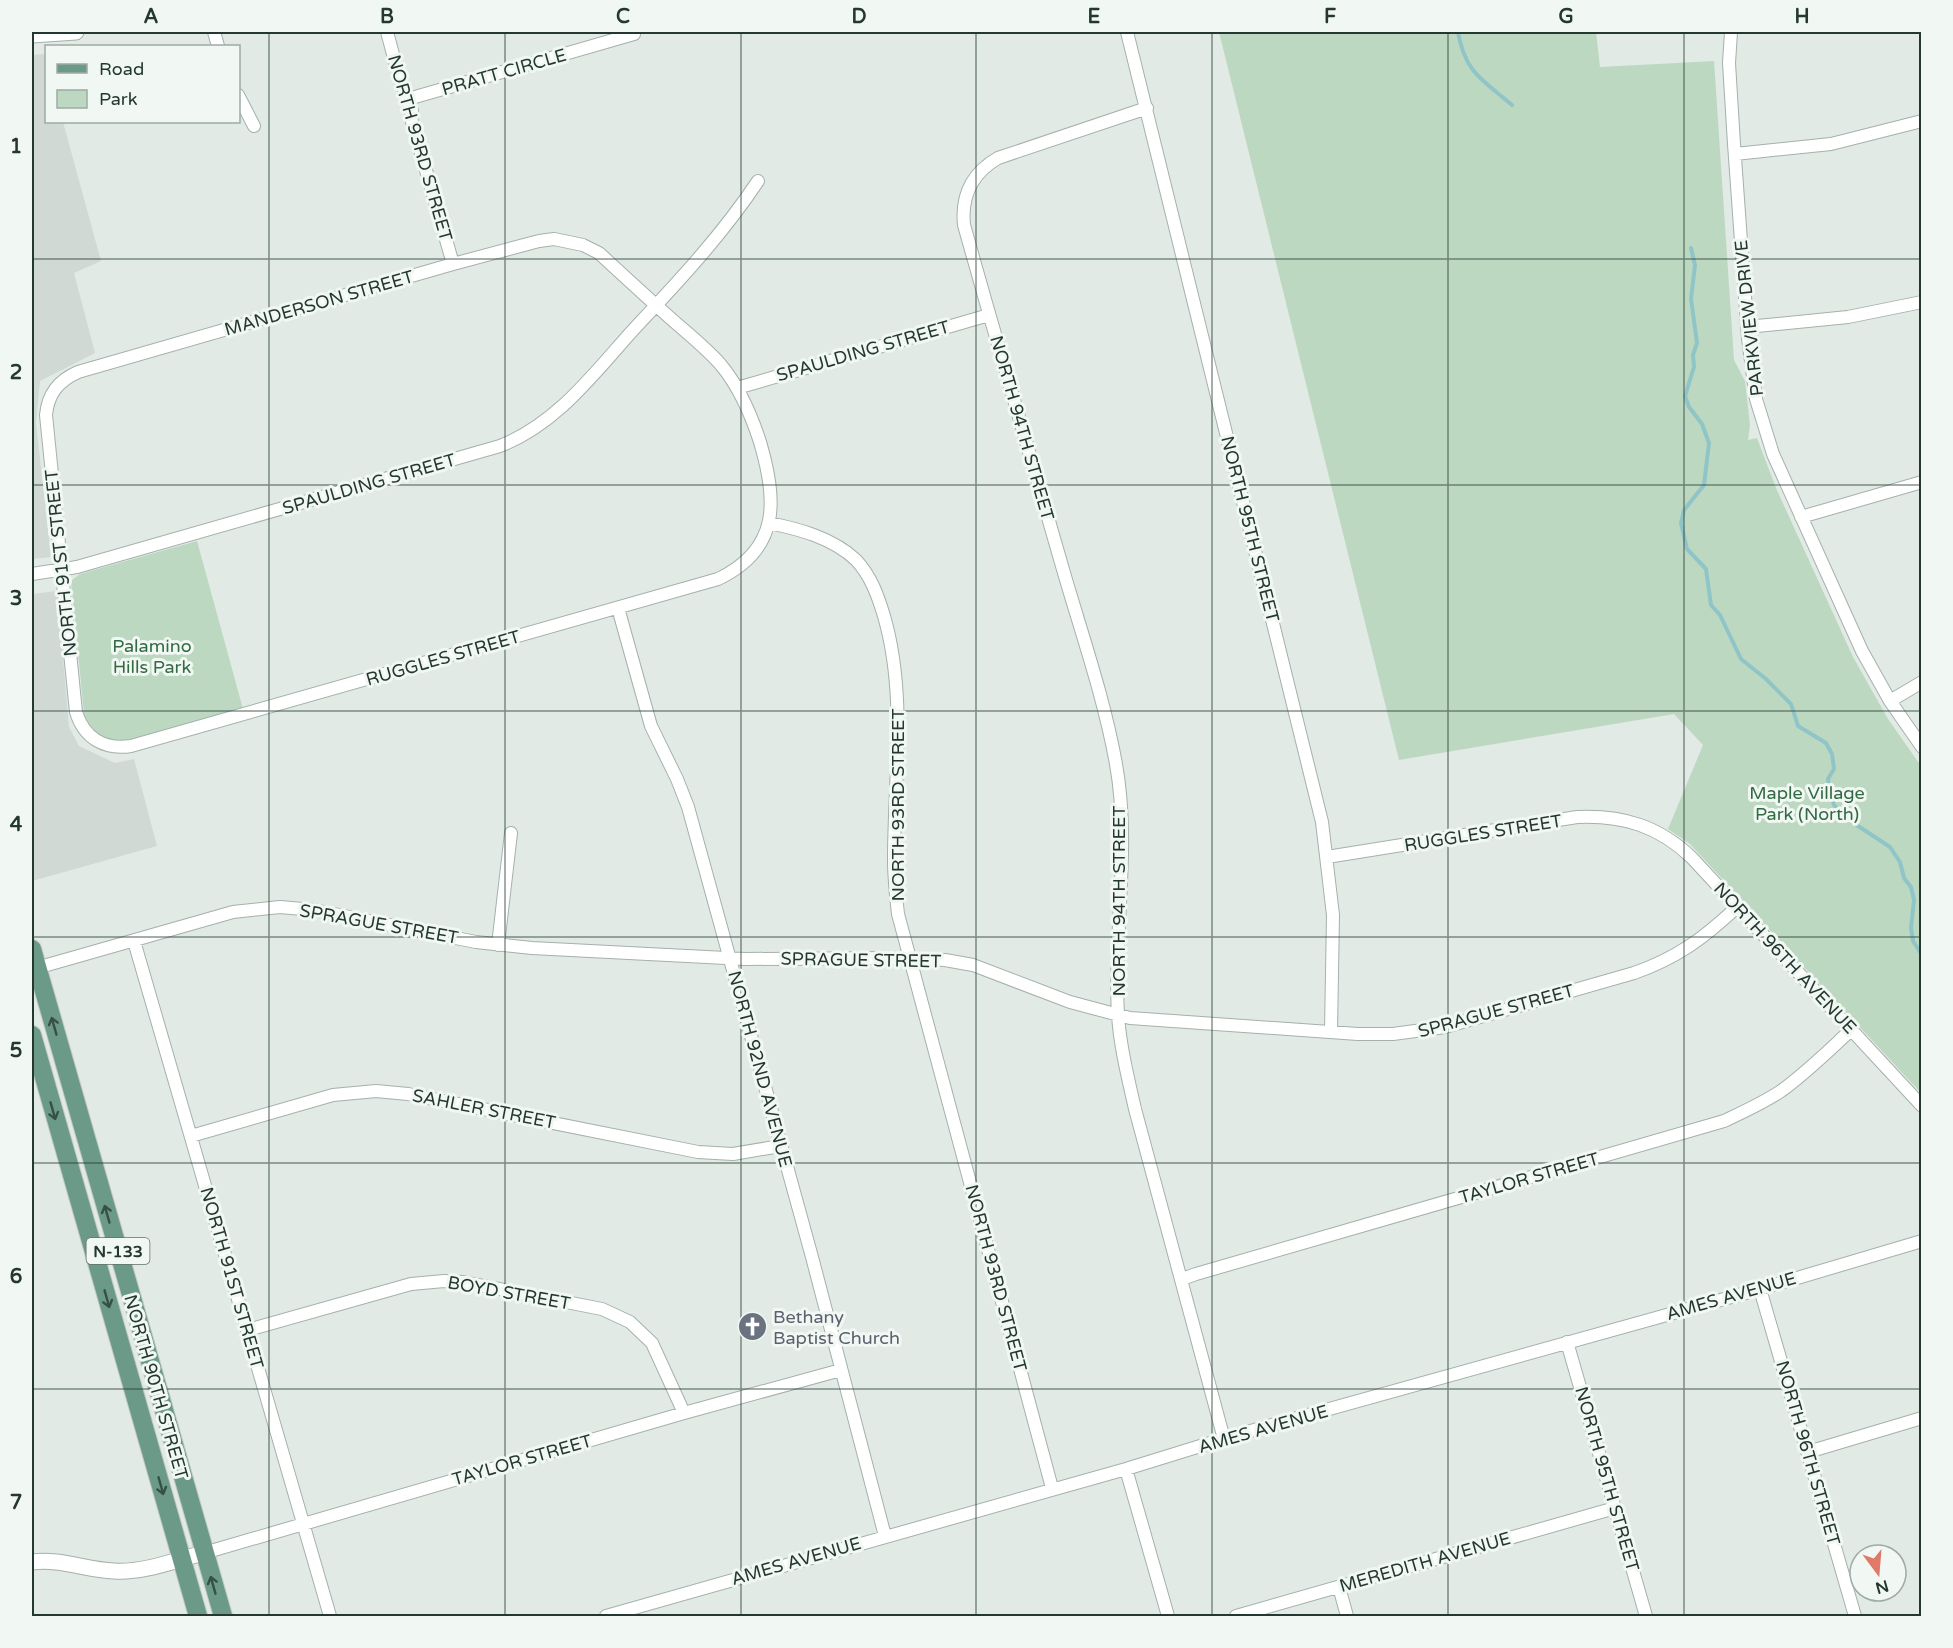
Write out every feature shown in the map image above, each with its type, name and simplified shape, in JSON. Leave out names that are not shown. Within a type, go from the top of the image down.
[{"type":"main road","name":"NORTH 90TH STREET","points":[[32,949],[34,969],[223,1617]]},
{"type":"main road","name":"NORTH 90TH STREET","points":[[32,1035],[198,1617]]},
{"type":"street","points":[[32,35],[76,32]]},
{"type":"street","name":"NORTH 93RD STREET","points":[[387,32],[408,99],[453,264]]},
{"type":"street","name":"NORTH 95TH STREET","points":[[1127,32],[1315,790],[1327,857],[1334,937],[1331,1032]]},
{"type":"street","name":"PARKVIEW DRIVE","points":[[1731,32],[1729,63],[1747,327],[1751,374],[1764,427],[1773,454],[1862,651],[1890,701],[1922,747]]},
{"type":"street","name":"PRATT CIRCLE","points":[[408,99],[634,34]]},
{"type":"street","points":[[240,99],[254,126]]},
{"type":"street","name":"NORTH 94TH STREET","points":[[1147,108],[998,158],[979,172],[967,191],[964,204],[964,225],[1092,669],[1116,765],[1123,857],[1118,953],[1119,1015],[1124,1056],[1135,1109],[1224,1438]]},
{"type":"street","points":[[1735,154],[1831,144],[1922,121]]},
{"type":"street","name":"SPAULDING STREET","points":[[32,574],[61,570],[144,548],[517,440],[539,427],[561,409],[718,237],[758,181]]},
{"type":"street","name":"MANDERSON STREET","points":[[58,384],[78,372],[539,241],[568,240],[599,253],[656,305]]},
{"type":"street","points":[[1747,327],[1848,317],[1922,302]]},
{"type":"street","points":[[656,305],[713,357],[737,388],[753,419],[769,472],[772,506],[769,523]]},
{"type":"street","name":"SPAULDING STREET","points":[[737,388],[989,315]]},
{"type":"street","name":"NORTH 91ST STREET","points":[[58,384],[51,395],[46,416],[61,570],[76,712],[79,723],[93,739]]},
{"type":"street","points":[[1801,517],[1922,482]]},
{"type":"street","name":"NORTH 93RD STREET","points":[[769,523],[819,537],[849,555],[866,573],[881,605],[896,667],[898,718],[895,882],[898,914],[1052,1488]]},
{"type":"street","name":"RUGGLES STREET","points":[[93,739],[112,747],[131,746],[718,579],[731,573],[745,562],[755,551],[769,523]]},
{"type":"street","name":"NORTH 92ND AVENUE","points":[[618,608],[651,726],[678,779],[688,807],[885,1536]]},
{"type":"street","points":[[1890,701],[1922,682]]},
{"type":"street","name":"RUGGLES STREET","points":[[1327,857],[1577,817],[1604,816],[1638,824]]},
{"type":"street","name":"NORTH 96TH AVENUE","points":[[1638,824],[1661,834],[1684,850],[1922,1106]]},
{"type":"street","points":[[498,945],[511,833]]},
{"type":"street","name":"SPRAGUE STREET","points":[[34,969],[233,912],[280,907],[314,910],[498,945],[730,958],[945,960],[974,965],[1070,1002],[1130,1018],[1393,1034],[1445,1028],[1634,974],[1660,964],[1683,951],[1712,931],[1737,907]]},
{"type":"street","name":"NORTH 91ST STREET","points":[[134,941],[330,1617]]},
{"type":"street","name":"TAYLOR STREET","points":[[1182,1280],[1196,1274],[1724,1121],[1754,1107],[1780,1091],[1809,1069],[1851,1030]]},
{"type":"street","name":"SAHLER STREET","points":[[191,1136],[333,1095],[376,1090],[408,1094],[698,1152],[733,1154],[780,1146]]},
{"type":"street","name":"AMES AVENUE","points":[[606,1617],[1224,1438],[1760,1289],[1922,1241]]},
{"type":"street","name":"BOYD STREET","points":[[248,1330],[411,1284],[463,1282],[602,1310],[630,1322],[652,1343],[684,1413]]},
{"type":"street","name":"NORTH 96TH STREET","points":[[1760,1289],[1855,1617]]},
{"type":"street","name":"NORTH 95TH STREET","points":[[1567,1342],[1646,1617]]},
{"type":"street","name":"TAYLOR STREET","points":[[204,1553],[684,1413],[841,1370]]},
{"type":"street","points":[[1808,1452],[1922,1418]]},
{"type":"street","points":[[1126,1468],[1168,1617]]},
{"type":"street","name":"MEREDITH AVENUE","points":[[1236,1617],[1615,1508]]},
{"type":"street","points":[[32,1562],[58,1561],[97,1570],[124,1572],[204,1553]]},
{"type":"street","points":[[1339,1587],[1347,1617]]},
{"type":"shaded area","points":[[45,54],[45,123],[63,123],[101,261],[74,273],[95,353],[40,381],[36,423],[51,557],[32,559],[32,55]]},
{"type":"shaded area","points":[[57,591],[69,727],[79,746],[115,763],[134,759],[157,846],[32,881],[32,594]]},
{"type":"green space","name":"Maple Village Park (North)","points":[[1219,32],[1596,32],[1600,67],[1714,61],[1734,360],[1745,381],[1750,425],[1748,440],[1757,438],[1776,488],[1853,657],[1888,719],[1921,766],[1921,1093],[1690,844],[1668,829],[1703,745],[1674,714],[1399,760]]},
{"type":"green space","name":"Palamino Hills Park","points":[[197,541],[243,709],[120,743],[108,740],[90,726],[84,714],[71,581],[80,574]]},
{"type":"waterway","points":[[1458,32],[1465,57],[1471,67],[1484,82],[1512,105]]},
{"type":"waterway","points":[[1691,248],[1695,265],[1691,299],[1697,343],[1693,355],[1694,367],[1685,396],[1689,407],[1702,424],[1709,443],[1704,485],[1684,510],[1681,523],[1687,549],[1706,569],[1711,605],[1720,615],[1741,659],[1766,679],[1791,704],[1798,726],[1826,743],[1832,754],[1834,769],[1828,779],[1834,805],[1846,818],[1890,847],[1900,862],[1914,900],[1911,928],[1913,941],[1922,955]]},
{"type":"place","name":"Bethany Baptist Church","points":[[752,1327]]}]
